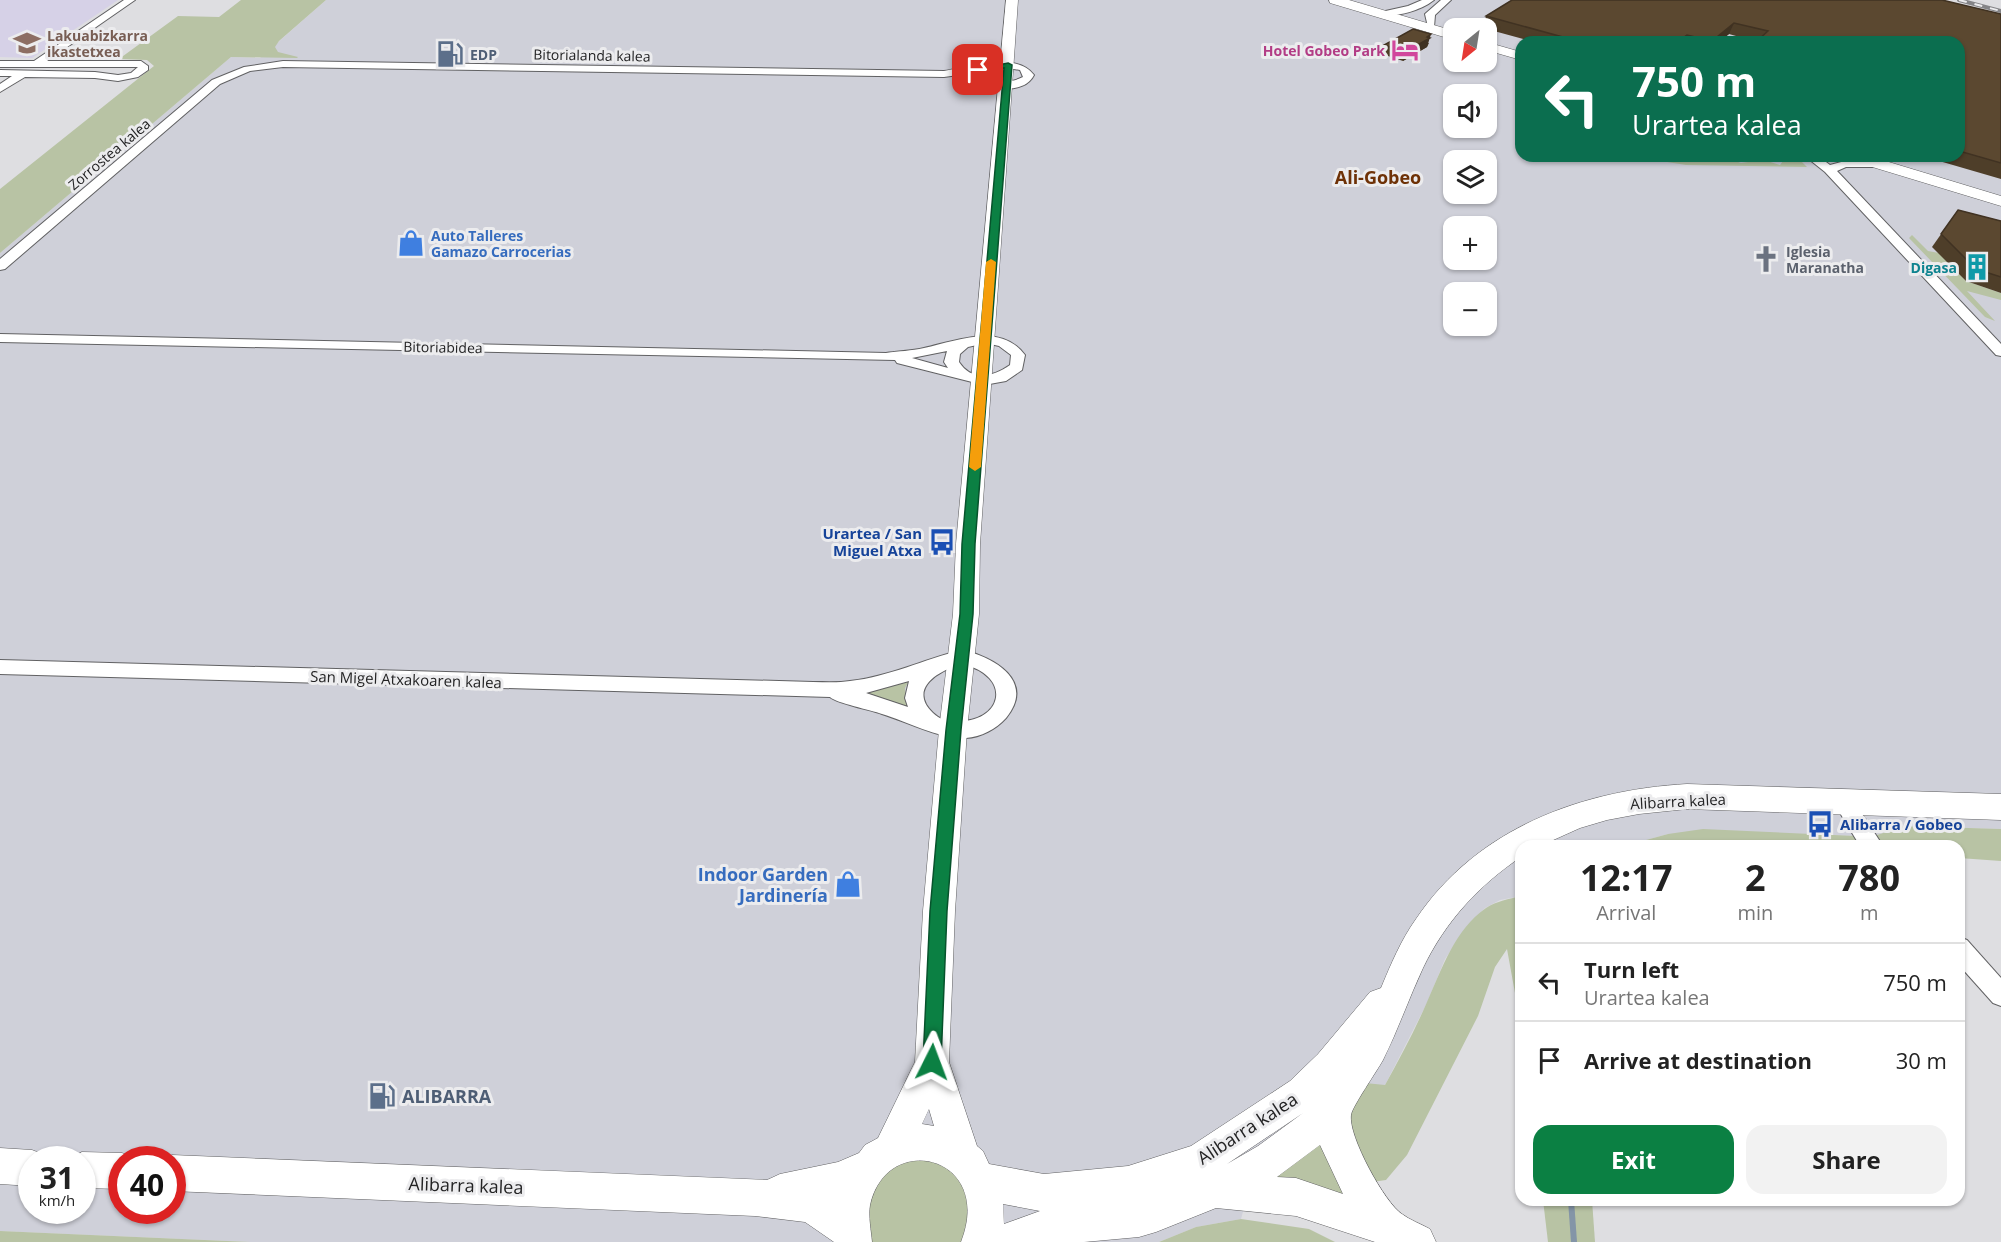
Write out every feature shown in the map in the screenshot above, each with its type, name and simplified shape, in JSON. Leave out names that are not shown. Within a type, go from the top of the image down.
[{"type":"street","points":[[36,64],[130,0]]},
{"type":"street","points":[[851,1235],[850,1206],[857,1185],[880,1157],[921,1089],[932,1062],[939,911],[942,726],[949,660],[966,614],[972,378],[986,339],[999,84],[1008,65],[1012,0]]},
{"type":"street","points":[[1335,0],[1443,31]]},
{"type":"street","points":[[1348,0],[1386,12],[1429,21]]},
{"type":"street","points":[[1386,12],[1417,7],[1429,0]]},
{"type":"street","points":[[1429,21],[1433,10],[1446,0]]},
{"type":"street","points":[[1402,10],[1443,28]]},
{"type":"street","points":[[1497,47],[1515,52]]},
{"type":"street","points":[[0,64],[106,66],[136,63],[144,68],[134,75],[118,78],[95,75],[0,73]]},
{"type":"street","name":"Bitorialanda kalea","points":[[241,71],[283,64],[944,74],[1008,65]]},
{"type":"street","points":[[991,67],[982,75],[999,84],[1022,82],[1029,75],[1023,68],[1008,65]]},
{"type":"street","name":"Zorrostea kalea","points":[[0,266],[216,82],[241,71]]},
{"type":"street","points":[[0,89],[23,74]]},
{"type":"street","name":"Bitorialanda kalea","points":[[944,74],[999,84]]},
{"type":"street","points":[[1839,162],[2001,352]]},
{"type":"street","points":[[1878,162],[2001,201]]},
{"type":"street","points":[[1879,162],[2001,196]]},
{"type":"street","name":"Bitoriabidea","points":[[0,338],[886,357],[917,362],[972,378]]},
{"type":"street","points":[[964,343],[954,350],[950,357],[955,370],[972,378],[1004,377],[1017,367],[1018,355],[1008,344],[986,339]]},
{"type":"street","name":"Bitoriabidea","points":[[886,357],[920,353],[986,339]]},
{"type":"street","points":[[975,659],[996,670],[1006,688],[1002,708],[985,724],[973,729],[942,726],[920,714],[915,703],[914,691],[921,675],[949,660],[975,659]]},
{"type":"street","name":"San Migel Atxakoaren kalea","points":[[0,667],[813,690],[851,689],[890,680],[949,660]]},
{"type":"street","name":"San Migel Atxakoaren kalea","points":[[813,690],[854,697],[942,726]]},
{"type":"street","name":"Alibarra kalea","points":[[1524,840],[1541,830],[1583,813],[1640,801],[1700,798],[2001,807]]},
{"type":"street","points":[[1844,802],[1868,840]]},
{"type":"street","name":"Alibarra kalea","points":[[1006,1242],[1017,1236],[1070,1225],[1143,1218],[1217,1190],[1283,1151],[1332,1109],[1374,1042],[1397,985],[1426,929],[1453,894],[1486,863],[1515,846]]},
{"type":"street","points":[[1965,955],[2001,995]]},
{"type":"street","name":"Alibarra kalea","points":[[759,1197],[842,1180],[880,1157],[916,1141],[940,1143],[971,1169],[1044,1193],[1128,1184],[1200,1161],[1302,1093],[1330,1066],[1397,985]]},
{"type":"street","points":[[932,1062],[986,1208],[980,1242]]},
{"type":"street","points":[[1332,1109],[1337,1141],[1351,1172],[1402,1235]]},
{"type":"street","points":[[0,1166],[18,1167]]},
{"type":"street","name":"Alibarra kalea","points":[[186,1174],[759,1197],[811,1204],[851,1235]]},
{"type":"street","points":[[1217,1190],[1296,1197],[1402,1235]]},
{"type":"shaded area","name":"Lakuabizkarra ikastetxea","points":[[0,0],[118,0],[32,58],[0,57]]},
{"type":"shaded area","points":[[326,0],[1940,0],[2001,16],[2001,829],[1904,826],[1874,836],[1668,834],[1646,840],[1515,840],[1515,897],[1500,900],[1485,908],[1467,927],[1445,959],[1427,1003],[1385,1085],[1251,1182],[1241,1219],[1196,1227],[1159,1242],[250,1242],[0,1231],[0,253],[231,57],[260,58]]},
{"type":"green space","points":[[241,0],[326,0],[275,47],[278,52],[297,58],[231,57],[0,253],[0,189],[154,66],[147,60],[119,59],[178,16],[219,17]]},
{"type":"green space","points":[[1667,162],[1770,162],[1780,165],[1782,162],[1802,162],[1807,167],[1686,165]]},
{"type":"green space","points":[[1912,235],[1928,251],[1939,253],[1966,281],[2001,293],[2001,300],[1967,291],[1995,321],[1985,317],[1909,238]]},
{"type":"green space","points":[[912,675],[905,688],[908,712],[844,691]]},
{"type":"green space","points":[[1904,826],[2001,829],[2001,861],[1965,858],[1965,840],[1876,840],[1874,836]]},
{"type":"green space","points":[[1703,829],[1856,836],[1859,840],[1646,840]]},
{"type":"green space","points":[[1515,897],[1515,993],[1507,949],[1495,967],[1478,1016],[1407,1155],[1386,1180],[1372,1182],[1348,1129],[1351,1108],[1365,1083],[1385,1085],[1444,963],[1466,927],[1486,908]]},
{"type":"green space","points":[[1325,1130],[1364,1208],[1251,1182]]},
{"type":"green space","points":[[941,1155],[974,1199],[968,1242],[863,1242],[869,1182],[888,1161]]},
{"type":"green space","points":[[1544,1206],[1592,1206],[1595,1242],[1548,1242]]},
{"type":"green space","points":[[1241,1219],[1309,1229],[1335,1242],[1159,1242],[1196,1227]]},
{"type":"green space","points":[[0,1231],[250,1242],[0,1242]]},
{"type":"building","points":[[1512,0],[1942,0],[2001,14],[2001,163],[1965,153],[1965,36],[1763,36],[1768,31],[1734,23],[1718,36],[1559,36],[1486,16]]},
{"type":"building","points":[[1413,29],[1431,34],[1427,37],[1430,38],[1405,52],[1384,45]]},
{"type":"building","name":"Digasa","points":[[1958,210],[2001,221],[2001,277],[1976,269],[1941,234]]},
{"type":"waterway","points":[[1571,1206],[1574,1242]]},
{"type":"railway","points":[[1959,0],[2001,11]]},
{"type":"slow traffic","points":[[975,467],[991,262]]},
{"type":"place","name":"Lakuabizkarra ikastetxea","points":[[27,43]]},
{"type":"place","name":"Hotel Gobeo Park","points":[[1405,50]]},
{"type":"place","name":"EDP","points":[[450,54]]},
{"type":"place","name":"Auto Talleres Gamazo Carrocerias","points":[[411,243]]},
{"type":"place","name":"Iglesia Maranatha","points":[[1766,259]]},
{"type":"place","name":"Digasa","points":[[1977,267]]},
{"type":"place","name":"Urartea / San Miguel Atxa","points":[[942,542]]},
{"type":"place","name":"Alibarra / Gobeo","points":[[1820,824]]},
{"type":"place","name":"Indoor Garden Jardinería","points":[[848,884]]},
{"type":"place","name":"ALIBARRA","points":[[382,1096]]},
{"type":"district","name":"Ali-Gobeo","points":[[1378,177]]},
{"type":"route","points":[[932,1062],[939,911],[953,730],[966,614],[981,380],[1008,65],[978,70]]}]
